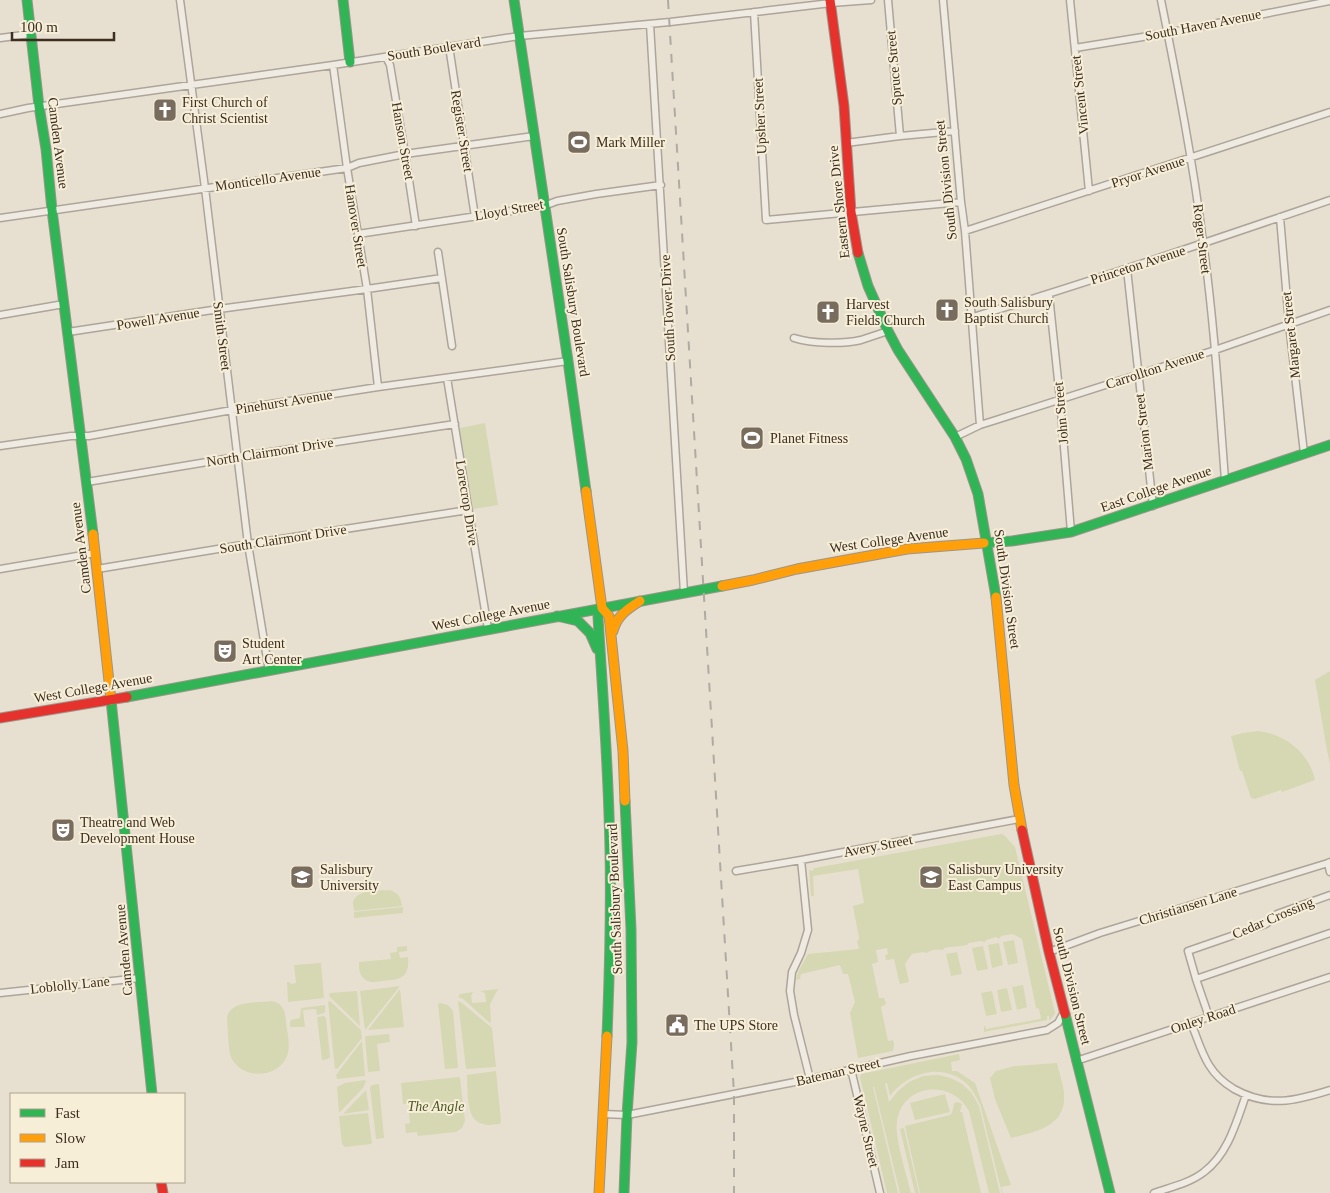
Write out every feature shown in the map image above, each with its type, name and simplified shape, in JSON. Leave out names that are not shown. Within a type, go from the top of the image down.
[{"type":"street","name":"Camden Avenue","points":[[27,0],[98,569],[152,1093]]},
{"type":"street","name":"Smith Street","points":[[180,0],[248,544],[269,671]]},
{"type":"street","points":[[343,0],[350,62]]},
{"type":"street","name":"South Salisbury Boulevard","points":[[514,0],[568,361],[602,608],[598,617],[608,782],[610,974],[599,1193]]},
{"type":"street","name":"South Boulevard","points":[[0,114],[40,106],[333,65],[519,36],[650,24],[831,1],[871,0]]},
{"type":"street","name":"Spruce Street","points":[[888,0],[900,136]]},
{"type":"street","name":"South Division Street","points":[[943,0],[961,202],[966,231],[980,425]]},
{"type":"street","name":"Vincent Street","points":[[1070,0],[1089,191]]},
{"type":"street","name":"Roger Street","points":[[1161,0],[1191,158],[1204,243],[1226,480]]},
{"type":"street","name":"Eastern Shore Drive","points":[[831,1],[844,106],[851,212],[860,263],[876,305],[898,350],[955,437]]},
{"type":"street","name":"South Haven Avenue","points":[[1075,48],[1168,33],[1330,1]]},
{"type":"street","name":"Upsher Street","points":[[754,12],[766,220],[851,212]]},
{"type":"street","name":"South Tower Drive","points":[[650,24],[684,593]]},
{"type":"street","points":[[0,38],[31,34]]},
{"type":"street","name":"Register Street","points":[[449,46],[475,217]]},
{"type":"street","name":"Hanson Street","points":[[386,57],[390,65],[406,154],[416,226]]},
{"type":"street","name":"Hanover Street","points":[[333,65],[347,168],[367,289],[378,387]]},
{"type":"street","name":"Pryor Avenue","points":[[966,231],[1330,112]]},
{"type":"street","points":[[846,143],[955,131]]},
{"type":"street","name":"Monticello Avenue","points":[[0,218],[347,168],[359,163],[406,154],[534,136]]},
{"type":"street","name":"Lloyd Street","points":[[358,234],[544,206],[557,201],[596,194],[661,185]]},
{"type":"street","name":"Princeton Avenue","points":[[973,318],[1127,269],[1330,200]]},
{"type":"street","points":[[851,212],[961,202]]},
{"type":"street","name":"Margaret Street","points":[[1280,217],[1289,324],[1304,453]]},
{"type":"street","points":[[438,252],[452,346]]},
{"type":"street","name":"Marion Street","points":[[1127,269],[1153,506]]},
{"type":"street","name":"Powell Avenue","points":[[68,332],[442,278]]},
{"type":"street","name":"John Street","points":[[1049,294],[1060,399],[1070,532]]},
{"type":"street","points":[[0,315],[64,304]]},
{"type":"street","name":"Carrollton Avenue","points":[[980,425],[1215,350],[1330,310]]},
{"type":"street","points":[[794,338],[812,343],[830,343],[859,340],[888,331]]},
{"type":"street","name":"Pinehurst Avenue","points":[[0,446],[71,436],[89,436],[232,410],[378,387],[568,361]]},
{"type":"street","name":"Lorecrop Drive","points":[[447,378],[488,629]]},
{"type":"street","name":"North Clairmont Drive","points":[[86,482],[455,424]]},
{"type":"street","points":[[955,437],[980,425]]},
{"type":"street","name":"South Division Street","points":[[955,437],[966,459],[975,486],[997,600],[1014,785],[1019,819],[1049,952],[1110,1193]]},
{"type":"street","name":"East College Avenue","points":[[987,542],[1012,541],[1070,532],[1153,506],[1330,445]]},
{"type":"street","name":"South Clairmont Drive","points":[[98,569],[468,510]]},
{"type":"street","name":"West College Avenue","points":[[0,718],[112,700],[269,671],[753,580],[797,569],[907,549],[987,542]]},
{"type":"street","points":[[0,569],[95,553]]},
{"type":"street","points":[[612,640],[614,624],[617,619],[640,601]]},
{"type":"street","name":"South Salisbury Boulevard","points":[[602,608],[609,616],[623,751],[631,929],[632,1042],[624,1193]]},
{"type":"street","points":[[557,616],[578,621],[590,633],[600,656]]},
{"type":"street","points":[[608,782],[614,781],[618,786],[619,816],[627,832]]},
{"type":"street","name":"Avery Street","points":[[736,871],[1019,819]]},
{"type":"street","points":[[801,860],[808,930],[801,953],[792,972],[790,991],[810,1079]]},
{"type":"street","points":[[1329,862],[1330,872]]},
{"type":"street","name":"Christiansen Lane","points":[[1049,952],[1100,933],[1329,862]]},
{"type":"street","name":"Cedar Crossing","points":[[1209,1017],[1188,951],[1266,924],[1277,914],[1330,895]]},
{"type":"street","points":[[1196,979],[1330,933]]},
{"type":"street","name":"Onley Road","points":[[1076,1061],[1330,976]]},
{"type":"street","name":"Loblolly Lane","points":[[0,993],[140,978]]},
{"type":"street","name":"Bateman Street","points":[[603,1114],[627,1115],[1048,1030],[1058,1023],[1064,1012]]},
{"type":"street","points":[[1191,1023],[1210,1067],[1225,1083],[1246,1095],[1261,1100],[1286,1101],[1330,1090]]},
{"type":"street","name":"Wayne Street","points":[[851,1069],[880,1193]]},
{"type":"street","points":[[1154,1193],[1184,1183],[1205,1172],[1224,1151],[1246,1095]]},
{"type":"green space","points":[[485,423],[498,505],[473,509],[460,428]]},
{"type":"green space","points":[[1330,671],[1330,764],[1315,680]]},
{"type":"green space","points":[[1258,731],[1277,736],[1294,746],[1307,761],[1315,780],[1282,792],[1281,790],[1255,799],[1251,798],[1242,771],[1240,771],[1231,736]]},
{"type":"green space","points":[[1001,834],[1015,847],[1055,1013],[1049,1020],[1049,1016],[1047,1016],[1047,1020],[984,1032],[984,1026],[986,1029],[1041,1018],[1039,1009],[1036,1008],[1022,939],[1013,934],[1001,936],[999,939],[996,937],[985,942],[980,941],[964,946],[912,954],[905,964],[909,982],[900,984],[894,959],[886,960],[887,948],[876,950],[878,962],[872,964],[879,998],[884,998],[886,1004],[881,1007],[888,1041],[893,1040],[893,1051],[858,1058],[850,1013],[855,1002],[848,974],[843,974],[840,965],[801,974],[800,979],[796,980],[798,972],[808,954],[859,949],[857,941],[859,938],[853,906],[864,903],[858,869],[813,876],[814,896],[811,896],[809,870],[812,871],[815,868]]},
{"type":"green space","points":[[389,890],[395,892],[401,900],[402,906],[354,911],[353,903],[358,895]]},
{"type":"green space","points":[[403,907],[403,913],[354,918],[354,912]]},
{"type":"green space","points":[[1014,940],[1018,963],[1008,965],[1003,942]]},
{"type":"green space","points":[[999,943],[1003,965],[992,968],[988,945]]},
{"type":"green space","points":[[407,946],[407,951],[399,952],[400,958],[408,957],[407,970],[402,977],[373,982],[368,981],[362,976],[359,970],[359,962],[391,959],[390,953],[397,952],[397,947]]},
{"type":"green space","points":[[983,946],[988,969],[977,971],[972,948]]},
{"type":"green space","points":[[957,952],[962,974],[951,976],[946,954]]},
{"type":"green space","points":[[321,963],[324,998],[288,1002],[287,982],[291,984],[296,983],[294,965]]},
{"type":"green space","points":[[1023,985],[1027,1007],[1017,1010],[1012,987]]},
{"type":"green space","points":[[400,986],[365,1030],[360,991]]},
{"type":"green space","points":[[1007,988],[1012,1010],[1001,1012],[997,990]]},
{"type":"green space","points":[[400,989],[404,1027],[368,1030]]},
{"type":"green space","points":[[498,989],[490,1004],[490,1023],[463,999],[458,997],[460,994],[473,992],[471,996],[472,1003],[486,1002],[485,993],[480,991]]},
{"type":"green space","points":[[357,991],[360,1026],[329,995],[330,993]]},
{"type":"green space","points":[[992,991],[997,1014],[986,1016],[981,993]]},
{"type":"green space","points":[[272,1001],[281,1006],[286,1018],[289,1043],[287,1056],[276,1069],[259,1074],[251,1073],[236,1065],[231,1057],[227,1018],[229,1012],[239,1005]]},
{"type":"green space","points":[[330,1001],[361,1030],[362,1038],[338,1068],[335,1069],[328,1002]]},
{"type":"green space","points":[[458,1001],[492,1028],[496,1067],[466,1069]]},
{"type":"green space","points":[[438,1004],[448,1005],[453,1011],[458,1068],[445,1069]]},
{"type":"green space","points":[[325,1005],[325,1012],[317,1015],[316,1009],[303,1010],[305,1027],[290,1027],[291,1020],[300,1018],[301,1008]]},
{"type":"green space","points":[[324,1016],[326,1018],[330,1057],[322,1060],[317,1017]]},
{"type":"green space","points":[[389,1034],[390,1042],[377,1044],[380,1071],[368,1072],[365,1037]]},
{"type":"green space","points":[[362,1041],[365,1076],[337,1079],[336,1075]]},
{"type":"green space","points":[[959,1054],[960,1060],[951,1062],[952,1071],[957,1071],[975,1083],[1011,1185],[1001,1187],[1002,1193],[980,1104],[973,1091],[958,1077],[937,1072],[926,1073],[906,1081],[890,1096],[887,1083],[885,1083],[889,1102],[909,1082],[923,1076],[938,1075],[951,1078],[962,1084],[971,1092],[979,1106],[1000,1193],[989,1193],[969,1111],[961,1101],[951,1094],[940,1090],[929,1090],[918,1093],[908,1099],[901,1108],[897,1121],[899,1146],[911,1193],[900,1193],[874,1086],[898,1193],[887,1193],[860,1077],[861,1074]]},
{"type":"green space","points":[[1057,1063],[1064,1093],[1064,1104],[1060,1114],[1048,1126],[1011,1138],[995,1099],[990,1078],[996,1071],[1015,1066]]},
{"type":"green space","points":[[496,1071],[501,1121],[500,1124],[485,1125],[477,1122],[470,1111],[467,1075]]},
{"type":"green space","name":"The Angle","points":[[459,1077],[465,1121],[462,1128],[456,1132],[418,1136],[417,1132],[406,1133],[405,1124],[410,1123],[408,1104],[403,1104],[401,1083]]},
{"type":"green space","points":[[365,1080],[363,1088],[339,1113],[337,1087],[345,1083]]},
{"type":"green space","points":[[379,1084],[384,1138],[376,1139],[370,1087]]},
{"type":"green space","points":[[366,1090],[369,1110],[343,1114]]},
{"type":"green space","points":[[945,1094],[950,1112],[915,1120],[910,1103]]},
{"type":"green space","points":[[954,1103],[962,1104],[960,1112],[962,1112],[981,1193],[920,1193],[905,1126],[950,1115]]},
{"type":"green space","points":[[368,1113],[372,1143],[345,1147],[342,1144],[339,1116]]},
{"type":"green space","points":[[903,1128],[919,1193],[915,1193],[900,1129]]},
{"type":"railway","points":[[668,0],[734,1094],[734,1193]]},
{"type":"traffic: fast","points":[[27,0],[93,534]]},
{"type":"traffic: fast","points":[[343,0],[350,62]]},
{"type":"traffic: fast","points":[[514,0],[586,491]]},
{"type":"traffic: fast","points":[[858,253],[868,286],[888,331],[898,350],[955,437],[966,459],[978,494],[996,597]]},
{"type":"traffic: fast","points":[[984,543],[1012,541],[1071,532],[1330,445]]},
{"type":"traffic: fast","points":[[127,697],[722,586]]},
{"type":"traffic: fast","points":[[602,608],[598,617],[610,843],[610,954],[607,1036]]},
{"type":"traffic: fast","points":[[557,616],[578,621],[590,633],[597,649]]},
{"type":"traffic: fast","points":[[111,700],[152,1093]]},
{"type":"traffic: fast","points":[[624,1193],[632,1042],[631,929],[625,801]]},
{"type":"traffic: fast","points":[[1065,1014],[1110,1193]]},
{"type":"traffic: slow","points":[[586,491],[602,608],[609,616],[623,751],[625,801]]},
{"type":"traffic: slow","points":[[93,534],[111,700]]},
{"type":"traffic: slow","points":[[722,586],[797,569],[907,549],[984,543]]},
{"type":"traffic: slow","points":[[996,597],[1014,785],[1022,830]]},
{"type":"traffic: slow","points":[[613,631],[623,613],[640,601]]},
{"type":"traffic: slow","points":[[599,1193],[607,1036]]},
{"type":"traffic: jam","points":[[830,0],[844,106],[851,212],[858,253]]},
{"type":"traffic: jam","points":[[0,718],[127,697]]},
{"type":"traffic: jam","points":[[1022,830],[1065,1014]]},
{"type":"traffic: jam","points":[[161,1183],[163,1193]]},
{"type":"place","name":"First Church of Christ Scientist","points":[[165,110]]},
{"type":"place","name":"Mark Miller","points":[[579,142]]},
{"type":"place","name":"South Salisbury Baptist Church","points":[[947,310]]},
{"type":"place","name":"Harvest Fields Church","points":[[828,312]]},
{"type":"place","name":"Planet Fitness","points":[[752,438]]},
{"type":"place","name":"Student Art Center","points":[[225,651]]},
{"type":"place","name":"Theatre and Web Development House","points":[[63,830]]},
{"type":"place","name":"Salisbury University","points":[[302,877]]},
{"type":"place","name":"Salisbury University East Campus","points":[[931,877]]},
{"type":"place","name":"The UPS Store","points":[[677,1025]]}]
